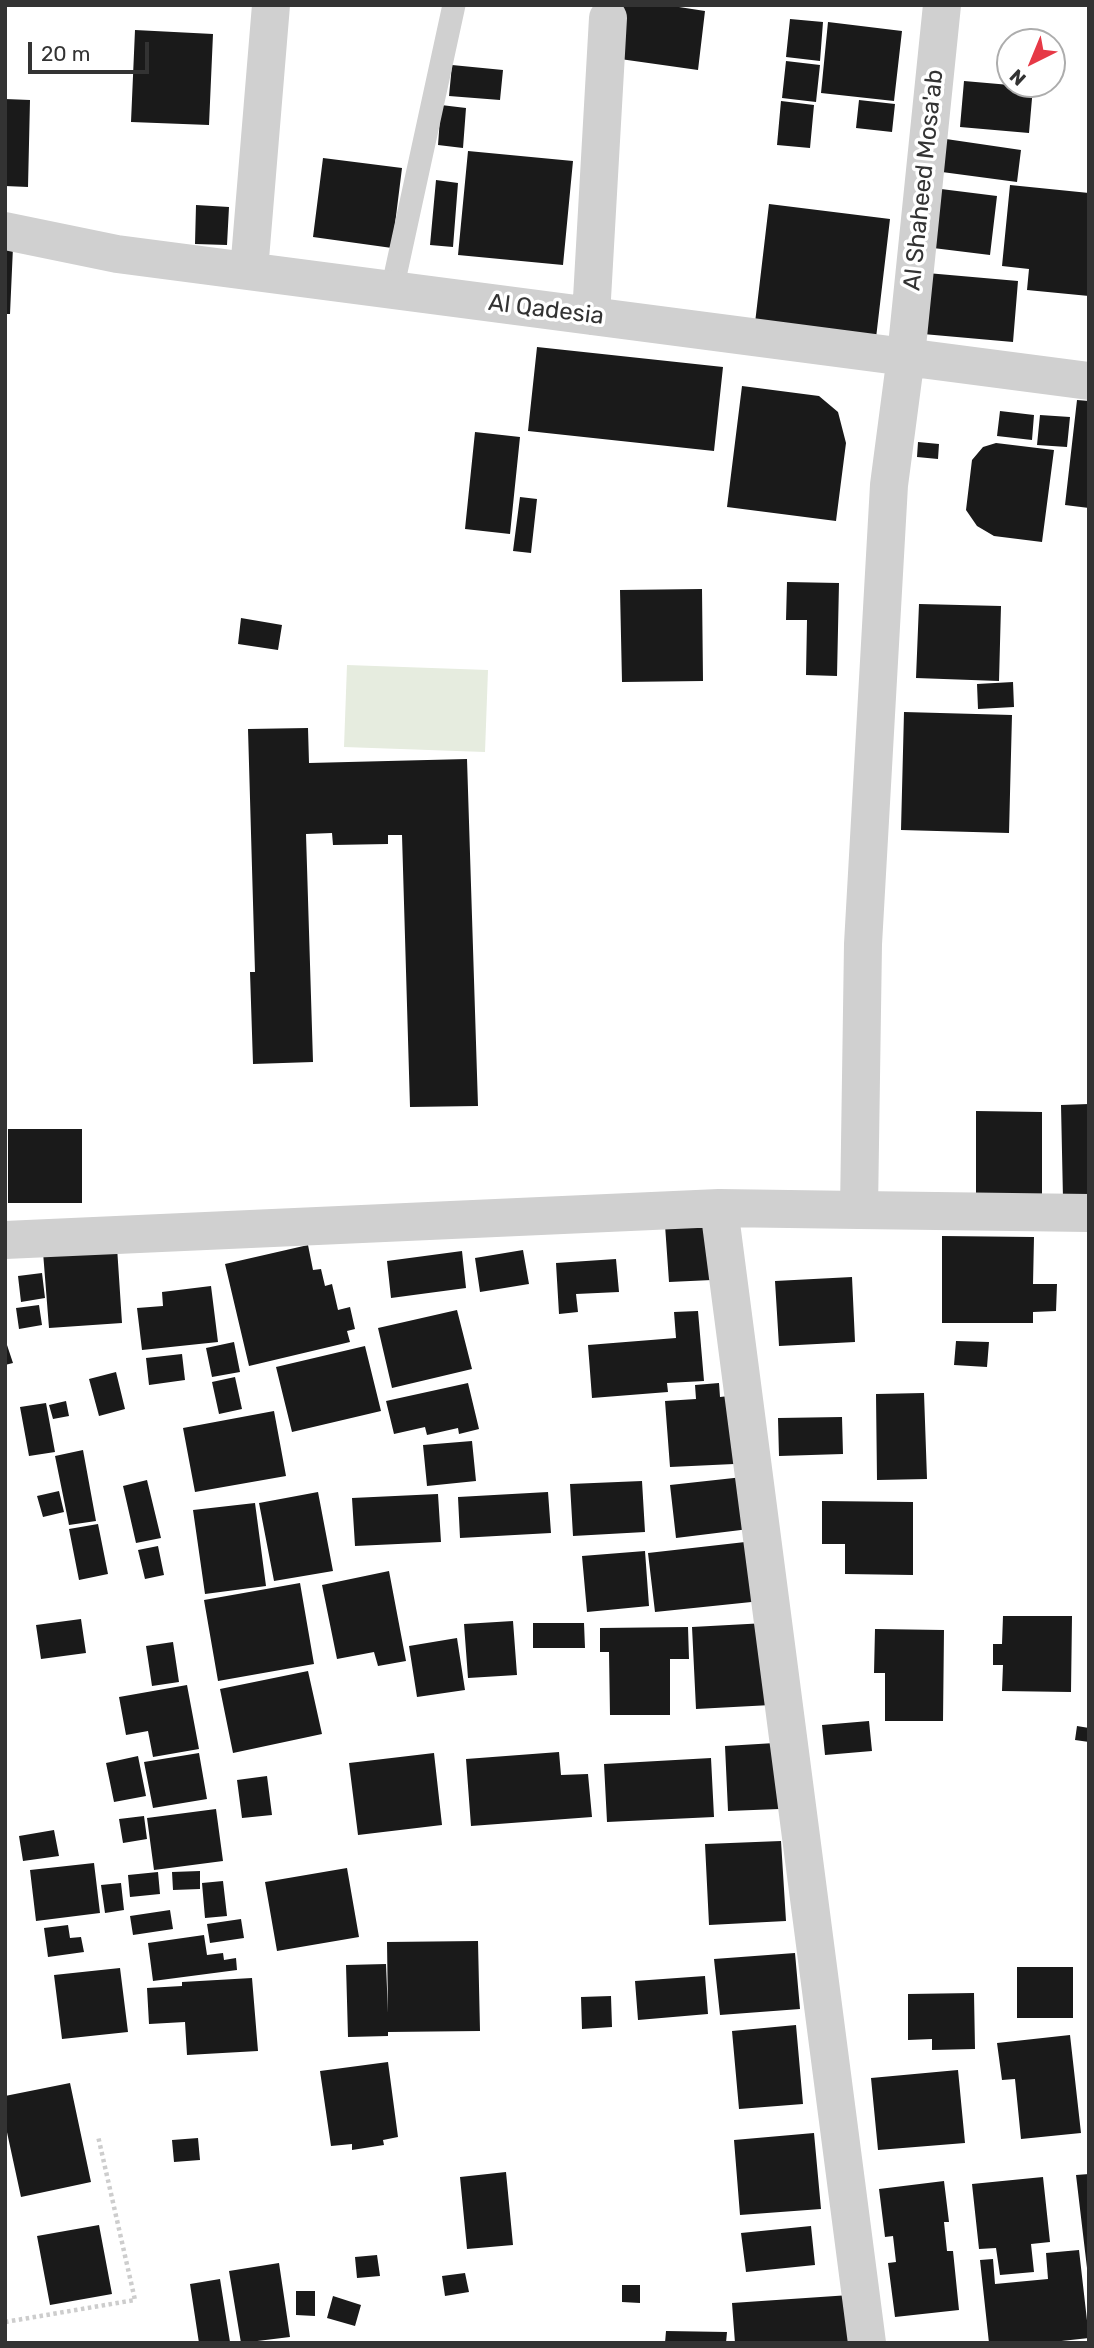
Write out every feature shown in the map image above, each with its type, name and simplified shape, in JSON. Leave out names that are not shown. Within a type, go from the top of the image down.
[{"type":"street","points":[[249,271],[271,5]]},
{"type":"street","name":"Al Shaheed Mosa'ab","points":[[859,1210],[864,930],[889,485],[906,356],[942,5]]},
{"type":"street","points":[[591,316],[608,19]]},
{"type":"street","name":"Al Qadesia","points":[[5,231],[117,254],[1089,382]]},
{"type":"street","points":[[719,1208],[867,2343]]},
{"type":"street","points":[[5,1240],[719,1208],[1089,1213]]},
{"type":"lane","points":[[392,290],[454,5]]},
{"type":"path","points":[[5,2322],[135,2300],[98,2136]]},
{"type":"shaded area","points":[[347,665],[488,670],[485,752],[344,747]]},
{"type":"building","points":[[620,5],[666,5],[705,11],[698,70],[613,58]]},
{"type":"building","points":[[790,19],[823,22],[820,61],[786,57]]},
{"type":"building","points":[[828,22],[902,31],[894,101],[821,93]]},
{"type":"building","points":[[135,30],[213,34],[209,125],[131,122]]},
{"type":"building","points":[[786,61],[820,65],[816,102],[782,98]]},
{"type":"building","points":[[452,65],[503,70],[500,100],[449,96]]},
{"type":"building","points":[[964,81],[996,84],[996,98],[1032,98],[1029,133],[960,127]]},
{"type":"building","points":[[5,99],[30,100],[28,187],[5,186]]},
{"type":"building","points":[[859,100],[895,104],[892,132],[856,128]]},
{"type":"building","points":[[781,101],[814,105],[810,148],[777,145]]},
{"type":"building","points":[[441,105],[466,108],[463,148],[438,145]]},
{"type":"building","points":[[946,139],[1021,150],[1017,182],[942,172]]},
{"type":"building","points":[[468,151],[573,161],[563,265],[458,255]]},
{"type":"building","points":[[323,158],[402,168],[392,248],[313,237]]},
{"type":"building","points":[[436,180],[458,183],[453,247],[430,245]]},
{"type":"building","points":[[1010,185],[1089,193],[1089,296],[1027,290],[1029,269],[1002,266]]},
{"type":"building","points":[[933,188],[997,196],[990,255],[925,247]]},
{"type":"building","points":[[769,204],[890,219],[876,338],[755,323]]},
{"type":"building","points":[[196,205],[229,207],[227,245],[195,244]]},
{"type":"building","points":[[5,247],[13,247],[10,314],[5,314]]},
{"type":"building","points":[[927,273],[1018,281],[1013,342],[923,334]]},
{"type":"building","points":[[537,347],[723,367],[714,451],[528,431]]},
{"type":"building","points":[[742,386],[819,396],[838,412],[846,443],[836,521],[727,507]]},
{"type":"building","points":[[1077,400],[1089,401],[1089,508],[1065,505]]},
{"type":"building","points":[[1000,411],[1034,415],[1032,440],[997,436]]},
{"type":"building","points":[[1040,415],[1070,417],[1067,447],[1037,445]]},
{"type":"building","points":[[475,432],[520,437],[510,534],[465,529]]},
{"type":"building","points":[[918,442],[939,444],[938,459],[917,457]]},
{"type":"building","points":[[996,443],[1054,450],[1042,542],[994,536],[977,526],[966,510],[972,460],[983,447]]},
{"type":"building","points":[[520,497],[537,499],[531,553],[513,551]]},
{"type":"building","points":[[787,582],[839,583],[837,676],[806,675],[807,620],[786,620]]},
{"type":"building","points":[[702,589],[703,681],[622,682],[620,590]]},
{"type":"building","points":[[919,604],[1001,606],[999,681],[916,678]]},
{"type":"building","points":[[241,618],[282,625],[278,650],[238,644]]},
{"type":"building","points":[[1013,682],[1014,707],[978,709],[977,684]]},
{"type":"building","points":[[904,712],[1012,715],[1009,833],[901,830]]},
{"type":"building","points":[[308,728],[309,763],[467,759],[478,1106],[410,1107],[402,835],[388,835],[388,844],[333,845],[332,833],[306,834],[313,1062],[253,1064],[250,972],[255,972],[248,729]]},
{"type":"building","points":[[1089,1104],[1089,1198],[1063,1199],[1061,1105]]},
{"type":"building","points":[[976,1111],[1042,1112],[1042,1199],[976,1199]]},
{"type":"building","points":[[8,1129],[82,1129],[82,1203],[8,1203]]},
{"type":"building","points":[[730,1222],[733,1279],[669,1282],[665,1225]]},
{"type":"building","points":[[942,1236],[1034,1237],[1033,1284],[1057,1284],[1056,1311],[1033,1312],[1033,1323],[942,1323]]},
{"type":"building","points":[[308,1245],[313,1270],[321,1269],[325,1286],[332,1284],[338,1310],[350,1307],[355,1329],[347,1331],[350,1342],[249,1366],[225,1264]]},
{"type":"building","points":[[117,1247],[122,1323],[49,1328],[43,1252]]},
{"type":"building","points":[[523,1250],[529,1284],[480,1292],[475,1258]]},
{"type":"building","points":[[462,1251],[466,1288],[391,1298],[387,1261]]},
{"type":"building","points":[[616,1259],[619,1292],[576,1294],[578,1312],[559,1314],[556,1263]]},
{"type":"building","points":[[42,1273],[45,1298],[21,1302],[18,1276]]},
{"type":"building","points":[[852,1277],[855,1342],[779,1346],[775,1281]]},
{"type":"building","points":[[211,1286],[218,1342],[142,1350],[137,1308],[163,1306],[162,1292]]},
{"type":"building","points":[[39,1305],[42,1325],[19,1329],[16,1308]]},
{"type":"building","points":[[457,1310],[472,1369],[392,1388],[378,1328]]},
{"type":"building","points":[[698,1311],[704,1381],[667,1383],[668,1392],[592,1398],[588,1345],[676,1338],[674,1312]]},
{"type":"building","points":[[5,1339],[13,1363],[5,1365]]},
{"type":"building","points":[[956,1341],[989,1342],[987,1367],[954,1365]]},
{"type":"building","points":[[234,1342],[240,1372],[212,1377],[206,1348]]},
{"type":"building","points":[[365,1346],[381,1411],[292,1432],[276,1367]]},
{"type":"building","points":[[182,1354],[185,1380],[149,1385],[146,1358]]},
{"type":"building","points":[[116,1372],[125,1409],[99,1416],[89,1379]]},
{"type":"building","points":[[235,1377],[242,1409],[219,1414],[212,1382]]},
{"type":"building","points":[[468,1383],[479,1429],[459,1434],[458,1428],[427,1435],[425,1427],[394,1434],[386,1401]]},
{"type":"building","points":[[719,1383],[720,1397],[729,1396],[734,1464],[670,1467],[665,1401],[696,1399],[695,1385]]},
{"type":"building","points":[[924,1393],[927,1479],[877,1480],[876,1394]]},
{"type":"building","points":[[66,1401],[69,1416],[53,1419],[49,1405]]},
{"type":"building","points":[[46,1403],[55,1452],[29,1456],[20,1407]]},
{"type":"building","points":[[274,1411],[286,1476],[195,1492],[183,1428]]},
{"type":"building","points":[[842,1417],[843,1454],[779,1456],[778,1418]]},
{"type":"building","points":[[472,1441],[476,1481],[427,1486],[423,1445]]},
{"type":"building","points":[[83,1450],[96,1521],[69,1525],[55,1456]]},
{"type":"building","points":[[743,1477],[749,1529],[676,1538],[670,1485]]},
{"type":"building","points":[[147,1480],[161,1538],[136,1543],[123,1486]]},
{"type":"building","points":[[642,1481],[645,1532],[573,1536],[570,1484]]},
{"type":"building","points":[[59,1491],[64,1512],[43,1517],[37,1496]]},
{"type":"building","points":[[318,1492],[333,1571],[274,1581],[259,1503]]},
{"type":"building","points":[[548,1492],[551,1533],[460,1538],[458,1497]]},
{"type":"building","points":[[438,1494],[441,1542],[355,1546],[352,1498]]},
{"type":"building","points":[[822,1501],[913,1502],[913,1575],[845,1574],[845,1544],[822,1544]]},
{"type":"building","points":[[255,1503],[266,1586],[205,1594],[193,1510]]},
{"type":"building","points":[[98,1524],[108,1574],[79,1580],[69,1529]]},
{"type":"building","points":[[754,1541],[761,1601],[655,1612],[648,1553]]},
{"type":"building","points":[[158,1546],[164,1575],[145,1579],[138,1550]]},
{"type":"building","points":[[645,1551],[649,1606],[587,1612],[582,1556]]},
{"type":"building","points":[[389,1571],[406,1661],[378,1666],[374,1652],[337,1659],[322,1585]]},
{"type":"building","points":[[300,1583],[314,1664],[218,1681],[204,1600]]},
{"type":"building","points":[[1003,1616],[1072,1616],[1071,1692],[1002,1691],[1003,1665],[993,1665],[993,1644],[1002,1644]]},
{"type":"building","points":[[81,1619],[86,1653],[41,1659],[36,1625]]},
{"type":"building","points":[[513,1621],[517,1675],[468,1678],[464,1624]]},
{"type":"building","points":[[533,1623],[584,1623],[585,1648],[533,1648]]},
{"type":"building","points":[[766,1623],[771,1705],[696,1709],[692,1627]]},
{"type":"building","points":[[688,1627],[689,1659],[670,1659],[670,1715],[610,1715],[609,1652],[600,1652],[600,1628]]},
{"type":"building","points":[[875,1629],[944,1630],[943,1721],[885,1721],[885,1673],[874,1673]]},
{"type":"building","points":[[457,1638],[465,1690],[417,1697],[409,1646]]},
{"type":"building","points":[[173,1642],[179,1682],[152,1686],[146,1646]]},
{"type":"building","points":[[308,1671],[322,1734],[233,1753],[220,1689]]},
{"type":"building","points":[[187,1685],[199,1749],[153,1757],[148,1731],[126,1735],[119,1697]]},
{"type":"building","points":[[869,1721],[872,1751],[825,1755],[822,1725]]},
{"type":"building","points":[[1077,1726],[1089,1728],[1089,1742],[1075,1740]]},
{"type":"building","points":[[775,1743],[779,1809],[728,1811],[725,1746]]},
{"type":"building","points":[[559,1752],[561,1775],[588,1774],[592,1817],[471,1826],[466,1759]]},
{"type":"building","points":[[199,1753],[207,1799],[153,1808],[144,1762]]},
{"type":"building","points":[[434,1753],[442,1825],[358,1835],[349,1763]]},
{"type":"building","points":[[138,1756],[146,1796],[114,1802],[106,1763]]},
{"type":"building","points":[[711,1758],[714,1817],[607,1822],[604,1764]]},
{"type":"building","points":[[267,1776],[272,1815],[242,1818],[237,1780]]},
{"type":"building","points":[[216,1809],[223,1861],[154,1870],[147,1818]]},
{"type":"building","points":[[144,1816],[147,1839],[123,1843],[119,1819]]},
{"type":"building","points":[[54,1830],[59,1856],[23,1861],[19,1836]]},
{"type":"building","points":[[781,1841],[786,1921],[709,1925],[705,1844]]},
{"type":"building","points":[[94,1863],[100,1913],[36,1921],[30,1870]]},
{"type":"building","points":[[347,1868],[359,1937],[277,1951],[265,1882]]},
{"type":"building","points":[[200,1871],[200,1889],[173,1890],[172,1872]]},
{"type":"building","points":[[158,1872],[160,1894],[130,1897],[128,1875]]},
{"type":"building","points":[[223,1881],[227,1916],[205,1918],[202,1883]]},
{"type":"building","points":[[121,1883],[124,1910],[105,1913],[101,1885]]},
{"type":"building","points":[[170,1910],[173,1929],[133,1935],[130,1916]]},
{"type":"building","points":[[241,1919],[244,1938],[210,1943],[207,1924]]},
{"type":"building","points":[[68,1925],[70,1938],[81,1937],[84,1952],[48,1957],[44,1928]]},
{"type":"building","points":[[204,1935],[207,1955],[223,1953],[224,1960],[236,1958],[237,1970],[153,1981],[148,1943]]},
{"type":"building","points":[[478,1941],[480,2031],[388,2032],[388,2036],[348,2037],[346,1965],[386,1964],[388,2013],[387,1942]]},
{"type":"building","points":[[795,1953],[800,2009],[720,2015],[714,1959]]},
{"type":"building","points":[[1017,1967],[1073,1967],[1073,2018],[1017,2018]]},
{"type":"building","points":[[120,1968],[128,2032],[62,2039],[54,1975]]},
{"type":"building","points":[[705,1976],[708,2014],[638,2020],[635,1981]]},
{"type":"building","points":[[252,1978],[258,2051],[187,2055],[185,2022],[149,2024],[147,1988],[182,1986],[182,1982]]},
{"type":"building","points":[[974,1993],[975,2049],[932,2050],[932,2039],[908,2040],[908,1994]]},
{"type":"building","points":[[611,1996],[612,2027],[582,2029],[581,1997]]},
{"type":"building","points":[[796,2025],[803,2104],[739,2109],[732,2031]]},
{"type":"building","points":[[1070,2035],[1081,2133],[1021,2139],[1015,2079],[1002,2080],[997,2043]]},
{"type":"building","points":[[388,2062],[398,2137],[383,2140],[384,2145],[352,2150],[352,2144],[331,2146],[320,2071]]},
{"type":"building","points":[[958,2070],[965,2143],[878,2150],[871,2078]]},
{"type":"building","points":[[70,2083],[91,2182],[21,2197],[5,2123],[5,2096]]},
{"type":"building","points":[[814,2133],[821,2209],[740,2215],[734,2140]]},
{"type":"building","points":[[198,2138],[200,2160],[174,2162],[172,2140]]},
{"type":"building","points":[[506,2172],[513,2245],[467,2249],[460,2177]]},
{"type":"building","points":[[1089,2174],[1089,2268],[1087,2268],[1076,2175]]},
{"type":"building","points":[[1043,2177],[1050,2242],[1031,2244],[1034,2272],[1000,2275],[996,2248],[979,2249],[972,2184]]},
{"type":"building","points":[[944,2181],[949,2222],[944,2222],[947,2251],[953,2251],[959,2310],[895,2317],[888,2263],[896,2262],[893,2236],[885,2237],[879,2189]]},
{"type":"building","points":[[99,2225],[112,2294],[50,2305],[37,2236]]},
{"type":"building","points":[[811,2226],[815,2265],[746,2272],[741,2233]]},
{"type":"building","points":[[1079,2250],[1089,2338],[1043,2343],[989,2343],[980,2260],[993,2259],[995,2284],[1048,2279],[1046,2253]]},
{"type":"building","points":[[377,2255],[380,2276],[357,2278],[355,2257]]},
{"type":"building","points":[[279,2263],[290,2337],[241,2343],[229,2271]]},
{"type":"building","points":[[465,2273],[469,2292],[445,2296],[442,2276]]},
{"type":"building","points":[[220,2279],[230,2342],[199,2343],[190,2284]]},
{"type":"building","points":[[622,2285],[640,2285],[640,2303],[622,2302]]},
{"type":"building","points":[[296,2291],[315,2291],[315,2316],[296,2315]]},
{"type":"building","points":[[850,2295],[853,2343],[735,2343],[732,2303]]},
{"type":"building","points":[[333,2296],[361,2305],[355,2326],[327,2318]]},
{"type":"building","points":[[666,2331],[727,2332],[726,2343],[665,2343]]}]
